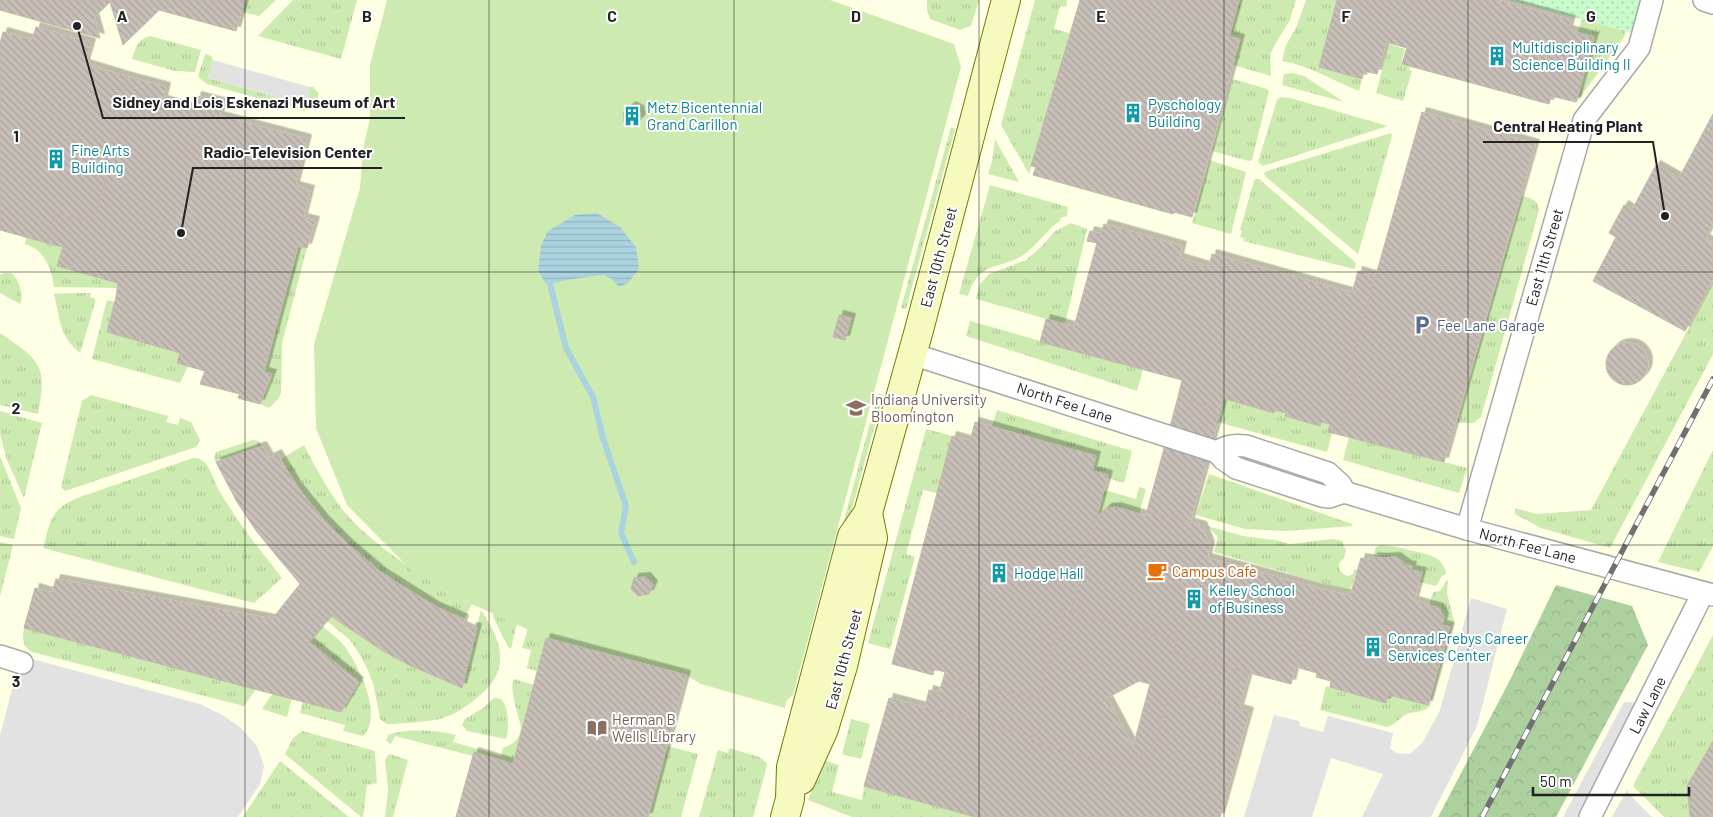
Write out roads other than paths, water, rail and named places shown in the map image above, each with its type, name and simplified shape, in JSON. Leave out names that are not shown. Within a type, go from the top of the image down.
[{"type":"street","name":"East 10th Street","points":[[787,808],[791,767],[852,536],[868,513],[1006,0]]},
{"type":"street","name":"East 11th Street","points":[[1467,529],[1584,120],[1639,48],[1652,0]]},
{"type":"street","points":[[1704,0],[1713,3]]},
{"type":"street","name":"North Fee Lane","points":[[912,354],[1217,452],[1236,468],[1322,496],[1329,497],[1344,492],[1467,529],[1708,594]]},
{"type":"street","name":"Law Lane","points":[[1590,817],[1708,594]]},
{"type":"street","points":[[0,656],[22,664]]},
{"type":"water","points":[[597,213],[620,227],[636,247],[639,269],[628,283],[619,287],[612,279],[603,275],[550,284],[545,283],[538,270],[541,246],[548,231],[575,215]]},
{"type":"waterway","points":[[550,284],[566,348],[593,397],[603,438],[626,506],[621,533],[634,562]]},
{"type":"railway","points":[[1482,817],[1713,379]]},
{"type":"place","name":"Sidney and Lois Eskenazi Museum of Art","points":[[77,26]]},
{"type":"place","name":"Multidisciplinary Science Building II","points":[[1497,56]]},
{"type":"place","name":"Pyschology Building","points":[[1133,113]]},
{"type":"place","name":"Metz Bicentennial Grand Carillon","points":[[632,116]]},
{"type":"place","name":"Fine Arts Building","points":[[56,159]]},
{"type":"place","name":"Central Heating Plant","points":[[1665,216]]},
{"type":"place","name":"Radio-Television Center","points":[[181,233]]},
{"type":"place","name":"Fee Lane Garage","points":[[1422,325]]},
{"type":"place","name":"Indiana University Bloomington","points":[[856,408]]},
{"type":"place","name":"Campus Cafe","points":[[1157,571]]},
{"type":"place","name":"Hodge Hall","points":[[999,573]]},
{"type":"place","name":"Kelley School of Business","points":[[1194,599]]},
{"type":"place","name":"Conrad Prebys Career Services Center","points":[[1373,647]]},
{"type":"place","name":"Herman B Wells Library","points":[[597,728]]}]
